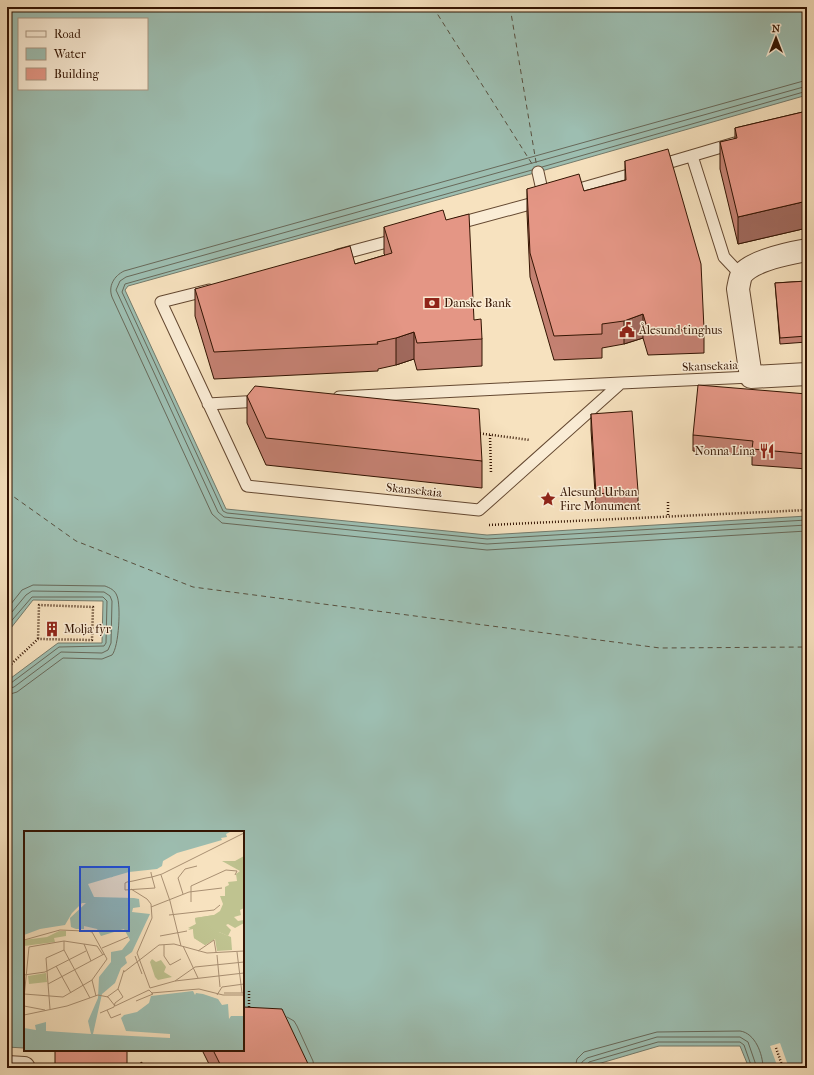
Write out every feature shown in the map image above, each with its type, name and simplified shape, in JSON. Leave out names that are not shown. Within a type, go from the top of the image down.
[{"type":"street","points":[[807,250],[768,260],[749,268],[741,275],[738,289],[751,377],[807,374]]},
{"type":"street","points":[[7,1068],[24,1068]]},
{"type":"lane","points":[[444,227],[551,198],[749,139]]},
{"type":"lane","points":[[692,156],[724,257],[741,275]]},
{"type":"lane","points":[[538,172],[551,198]]},
{"type":"lane","points":[[330,257],[406,237]]},
{"type":"lane","name":"Skansekaia","points":[[222,286],[161,302],[247,486],[479,510],[621,383]]},
{"type":"lane","name":"Skansekaia","points":[[330,397],[751,377]]},
{"type":"lane","points":[[208,404],[274,400]]},
{"type":"path","points":[[470,432],[539,441],[548,448]]},
{"type":"path","points":[[490,435],[492,499]]},
{"type":"path","points":[[668,502],[668,517]]},
{"type":"path","points":[[487,526],[807,510]]},
{"type":"path","points":[[7,668],[38,639],[92,640],[93,606],[39,605],[38,639]]},
{"type":"path","points":[[249,991],[249,1015]]},
{"type":"path","points":[[776,1048],[783,1068]]},
{"type":"water","points":[[7,7],[807,7],[807,95],[538,172],[128,286],[125,290],[226,509],[487,535],[807,516],[807,1068],[749,1068],[740,1046],[659,1046],[584,1068],[300,1068],[244,1038],[244,831],[24,831],[24,1048],[7,1047],[7,681],[58,643],[102,643],[103,601],[33,600],[7,633]]},
{"type":"pier","points":[[780,1043],[789,1068],[778,1068],[770,1046]]},
{"type":"building","points":[[807,111],[807,201],[738,217],[720,142],[737,138],[735,128]]},
{"type":"building","points":[[668,149],[701,264],[704,329],[648,331],[643,314],[624,321],[602,324],[602,334],[554,336],[530,253],[527,189],[579,174],[584,191],[626,180],[625,161]]},
{"type":"building","points":[[443,210],[446,220],[469,214],[474,320],[481,319],[482,339],[417,343],[414,332],[377,342],[378,344],[214,352],[195,289],[350,246],[355,264],[392,253],[384,227]]},
{"type":"building","points":[[807,281],[807,336],[780,338],[775,283]]},
{"type":"building","points":[[698,385],[807,394],[807,454],[752,449],[753,441],[693,435]]},
{"type":"building","points":[[255,386],[479,409],[482,461],[266,438],[247,396]]},
{"type":"building","points":[[632,411],[638,491],[596,494],[591,414]]},
{"type":"building","points":[[244,1007],[282,1009],[310,1068],[222,1068],[214,1051],[244,1051]]},
{"type":"building","points":[[55,1051],[127,1051],[127,1067],[131,1068],[55,1068]]},
{"type":"building","points":[[141,1062],[148,1068],[144,1068]]},
{"type":"ferry route","points":[[433,7],[534,167]]},
{"type":"ferry route","points":[[510,7],[537,168]]},
{"type":"ferry route","points":[[7,492],[76,541],[193,587],[660,648],[807,647]]},
{"type":"place","name":"Danske Bank","points":[[432,303]]},
{"type":"place","name":"Ålesund tinghus","points":[[627,330]]},
{"type":"place","name":"Nonna Lina","points":[[767,451]]},
{"type":"place","name":"Alesund Urban Fire Monument","points":[[548,499]]},
{"type":"place","name":"Molja fyr","points":[[52,629]]}]
